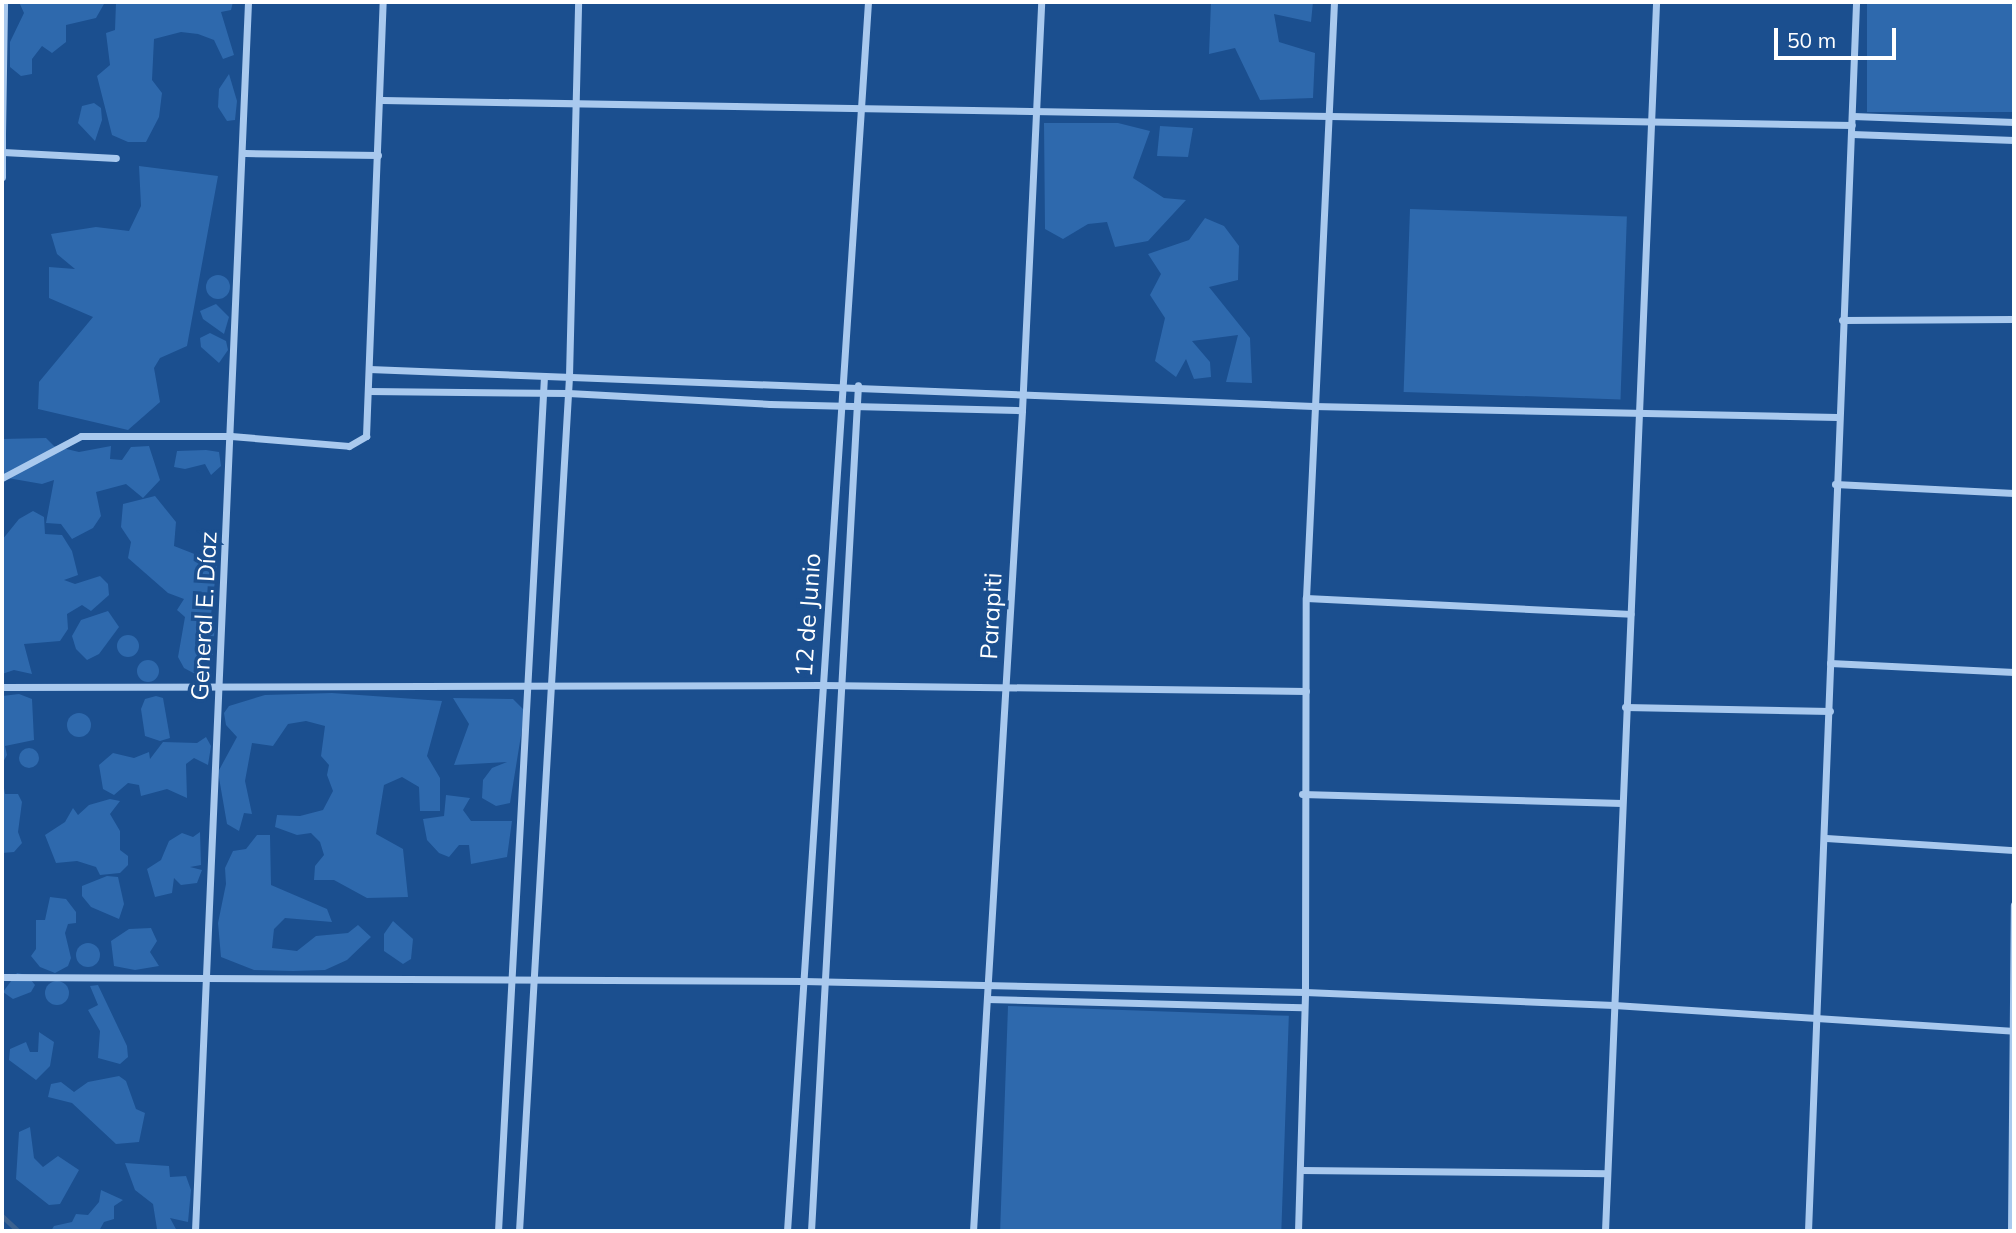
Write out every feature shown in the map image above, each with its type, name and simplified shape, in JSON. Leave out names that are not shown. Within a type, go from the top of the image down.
[{"type":"street","points":[[2,177],[4,2]]},
{"type":"street","name":"General E. Díaz","points":[[195,1231],[204,981],[245,153],[248,2]]},
{"type":"street","points":[[2,478],[81,436],[231,436],[349,446],[366,436],[382,100],[383,2]]},
{"type":"street","points":[[519,1231],[569,376],[578,2]]},
{"type":"street","name":"12 de Junio","points":[[787,1231],[868,2]]},
{"type":"street","name":"Parapiti","points":[[973,1231],[1023,392],[1041,2]]},
{"type":"street","points":[[1298,1231],[1305,992],[1302,794],[1306,598],[1334,2]]},
{"type":"street","points":[[1605,1231],[1656,2]]},
{"type":"street","points":[[1808,1231],[1826,838],[1837,417],[1853,120],[1856,2]]},
{"type":"street","points":[[382,100],[574,101],[1651,122],[2014,122]]},
{"type":"street","points":[[1852,134],[2014,140]]},
{"type":"street","points":[[3,152],[116,158]]},
{"type":"street","points":[[245,153],[379,155]]},
{"type":"street","points":[[1842,320],[2014,318]]},
{"type":"street","points":[[369,369],[842,384],[1313,406],[1639,410],[1837,417]]},
{"type":"street","points":[[498,1231],[544,376]]},
{"type":"street","name":"12 de Junio","points":[[811,1231],[858,385]]},
{"type":"street","points":[[368,391],[568,393],[770,404],[841,402],[1022,410]]},
{"type":"street","points":[[1835,484],[2014,492]]},
{"type":"street","points":[[1306,598],[1631,614]]},
{"type":"street","points":[[1830,663],[2014,672]]},
{"type":"street","points":[[2,687],[550,684],[822,685],[1006,691],[1306,691]]},
{"type":"street","points":[[1625,707],[1830,711]]},
{"type":"street","points":[[1302,794],[1622,803]]},
{"type":"street","points":[[1826,838],[2014,850]]},
{"type":"street","points":[[2011,1231],[2014,905]]},
{"type":"street","points":[[2,977],[204,981],[511,978],[823,981],[1305,992],[1614,1005],[2012,1031]]},
{"type":"street","points":[[987,999],[1303,1007]]},
{"type":"street","points":[[1301,1170],[1607,1173]]},
{"type":"shaded area","points":[[19,2],[104,4],[96,18],[66,25],[66,42],[52,53],[42,46],[32,59],[32,74],[21,76],[10,67],[10,42],[24,13]]},
{"type":"shaded area","points":[[116,2],[233,2],[231,10],[221,12],[234,55],[223,59],[214,40],[198,34],[181,32],[154,39],[152,80],[162,93],[159,117],[146,142],[128,142],[112,135],[97,76],[110,65],[106,33],[115,30]]},
{"type":"shaded area","points":[[1211,2],[1313,2],[1311,22],[1274,14],[1279,42],[1315,53],[1313,98],[1260,100],[1235,48],[1209,54]]},
{"type":"shaded area","points":[[1867,2],[2014,2],[2014,112],[1867,112]]},
{"type":"shaded area","points":[[229,74],[237,101],[235,120],[227,121],[218,107],[219,89]]},
{"type":"shaded area","points":[[94,103],[101,108],[102,120],[95,141],[78,123],[82,106]]},
{"type":"shaded area","points":[[1044,123],[1118,123],[1150,131],[1133,178],[1164,198],[1186,200],[1148,241],[1115,247],[1107,222],[1088,224],[1063,239],[1045,229]]},
{"type":"shaded area","points":[[1160,126],[1193,128],[1188,157],[1157,156]]},
{"type":"shaded area","points":[[139,166],[218,176],[187,346],[160,358],[154,368],[160,402],[128,430],[38,409],[39,382],[93,317],[49,298],[49,267],[75,269],[57,254],[51,234],[96,227],[129,231],[141,206]]},
{"type":"shaded area","points":[[1410,209],[1627,217],[1620,399],[1404,392]]},
{"type":"shaded area","points":[[1205,218],[1224,226],[1239,246],[1238,280],[1209,287],[1250,338],[1252,383],[1226,382],[1238,335],[1192,341],[1210,362],[1211,377],[1194,379],[1186,359],[1176,377],[1155,361],[1165,318],[1150,295],[1161,274],[1148,254],[1189,240]]},
{"type":"shaded area","points":[[218,275],[227,278],[230,287],[227,296],[218,299],[209,296],[206,287],[209,278]]},
{"type":"shaded area","points":[[216,304],[229,317],[224,334],[203,319],[200,311]]},
{"type":"shaded area","points":[[210,333],[226,341],[228,350],[219,363],[201,347],[200,338]]},
{"type":"shaded area","points":[[46,438],[54,446],[79,452],[111,446],[110,459],[122,460],[131,447],[149,446],[160,480],[143,498],[126,484],[96,492],[101,516],[93,528],[72,539],[61,524],[46,523],[54,480],[42,484],[2,477],[2,439]]},
{"type":"shaded area","points":[[177,451],[219,452],[221,466],[211,475],[205,464],[185,469],[174,467]]},
{"type":"shaded area","points":[[155,496],[176,522],[174,546],[197,555],[210,552],[217,563],[211,615],[215,624],[212,663],[199,676],[184,668],[178,657],[185,617],[177,610],[184,599],[168,593],[128,558],[131,542],[121,527],[123,504]]},
{"type":"shaded area","points":[[33,511],[44,517],[45,534],[62,535],[72,551],[78,575],[64,580],[75,584],[100,576],[108,584],[109,595],[91,611],[82,605],[67,614],[68,629],[60,641],[24,644],[32,674],[14,670],[2,674],[2,540],[19,519]]},
{"type":"shaded area","points":[[108,611],[119,627],[99,654],[87,660],[76,649],[72,636],[81,620]]},
{"type":"shaded area","points":[[128,635],[136,638],[139,646],[136,654],[128,657],[120,654],[117,646],[120,638]]},
{"type":"shaded area","points":[[148,660],[156,663],[159,671],[156,679],[148,682],[140,679],[137,671],[140,663]]},
{"type":"shaded area","points":[[332,693],[442,701],[427,756],[440,778],[440,811],[420,811],[419,787],[402,777],[384,785],[376,834],[403,849],[408,897],[367,898],[334,880],[314,880],[315,866],[324,855],[320,842],[311,833],[297,835],[275,827],[277,815],[300,816],[323,810],[333,791],[327,775],[329,765],[321,756],[325,726],[306,721],[288,724],[273,746],[252,743],[245,781],[252,814],[244,813],[239,831],[227,824],[218,772],[237,737],[226,725],[224,713],[229,706],[265,695]]},
{"type":"shaded area","points":[[19,694],[32,699],[34,740],[5,746],[7,755],[2,764],[2,696]]},
{"type":"shaded area","points":[[156,696],[163,698],[170,738],[160,741],[145,736],[141,709],[145,699]]},
{"type":"shaded area","points":[[453,698],[513,699],[525,711],[510,803],[496,806],[482,798],[483,780],[492,768],[507,762],[454,765],[469,724]]},
{"type":"shaded area","points":[[79,713],[88,716],[91,725],[88,734],[79,737],[70,734],[67,725],[70,716]]},
{"type":"shaded area","points":[[206,737],[211,746],[208,765],[194,758],[186,764],[187,798],[167,789],[141,796],[139,785],[128,783],[114,795],[103,789],[99,765],[113,753],[134,758],[149,752],[150,759],[163,742],[197,743]]},
{"type":"shaded area","points":[[29,748],[36,751],[39,758],[36,765],[29,768],[22,765],[19,758],[22,751]]},
{"type":"shaded area","points":[[2,776],[5,794],[18,794],[22,802],[18,832],[22,843],[14,852],[2,853]]},
{"type":"shaded area","points":[[446,795],[470,798],[463,810],[471,821],[512,821],[507,857],[471,864],[469,845],[459,845],[449,857],[439,853],[427,840],[423,819],[444,816]]},
{"type":"shaded area","points":[[110,799],[120,801],[110,814],[120,831],[120,850],[128,856],[128,865],[120,873],[100,875],[96,867],[77,861],[56,863],[45,835],[65,822],[73,808],[78,815],[89,805]]},
{"type":"shaded area","points":[[200,832],[201,865],[190,867],[202,870],[197,883],[181,885],[174,878],[172,893],[155,897],[147,869],[161,860],[169,841],[182,833],[193,837]]},
{"type":"shaded area","points":[[257,835],[270,835],[271,885],[327,909],[332,922],[285,918],[274,929],[272,948],[297,951],[316,936],[348,933],[358,925],[371,937],[347,960],[325,970],[293,971],[254,970],[221,957],[218,923],[226,884],[225,868],[233,851],[246,849]]},
{"type":"shaded area","points":[[107,876],[118,877],[124,904],[119,919],[91,907],[82,896],[82,886]]},
{"type":"shaded area","points":[[50,897],[66,899],[76,912],[76,923],[68,924],[65,933],[71,958],[68,966],[55,973],[40,967],[31,956],[36,949],[36,920],[45,920]]},
{"type":"shaded area","points":[[393,921],[413,939],[411,959],[403,964],[384,951],[384,934]]},
{"type":"shaded area","points":[[151,928],[157,941],[150,952],[159,966],[135,970],[114,966],[111,941],[129,929]]},
{"type":"shaded area","points":[[88,943],[96,947],[100,955],[96,963],[88,967],[80,963],[76,955],[80,947]]},
{"type":"shaded area","points":[[17,973],[27,975],[35,985],[31,992],[13,999],[3,992]]},
{"type":"shaded area","points":[[57,981],[66,984],[69,993],[66,1002],[57,1005],[48,1002],[45,993],[48,984]]},
{"type":"shaded area","points":[[98,985],[127,1046],[128,1057],[120,1064],[98,1058],[100,1031],[88,1010],[98,1005],[90,986]]},
{"type":"shaded area","points":[[1008,1006],[1289,1016],[1281,1231],[1000,1231]]},
{"type":"shaded area","points":[[39,1032],[54,1042],[50,1066],[36,1080],[9,1060],[10,1049],[26,1042],[30,1052],[38,1052]]},
{"type":"shaded area","points":[[119,1076],[126,1081],[136,1109],[145,1113],[139,1142],[116,1144],[72,1103],[48,1097],[51,1084],[61,1082],[74,1092],[88,1082]]},
{"type":"shaded area","points":[[30,1127],[34,1158],[43,1167],[58,1156],[79,1170],[60,1204],[49,1205],[16,1179],[19,1132]]},
{"type":"shaded area","points":[[125,1163],[169,1166],[170,1177],[186,1176],[191,1190],[188,1222],[170,1218],[177,1231],[157,1229],[153,1204],[135,1190]]},
{"type":"shaded area","points":[[101,1190],[123,1200],[114,1206],[114,1219],[104,1222],[99,1231],[51,1231],[54,1226],[72,1222],[76,1214],[88,1215],[99,1202]]},
{"type":"waterway","points":[[2,1216],[18,1231]]}]
